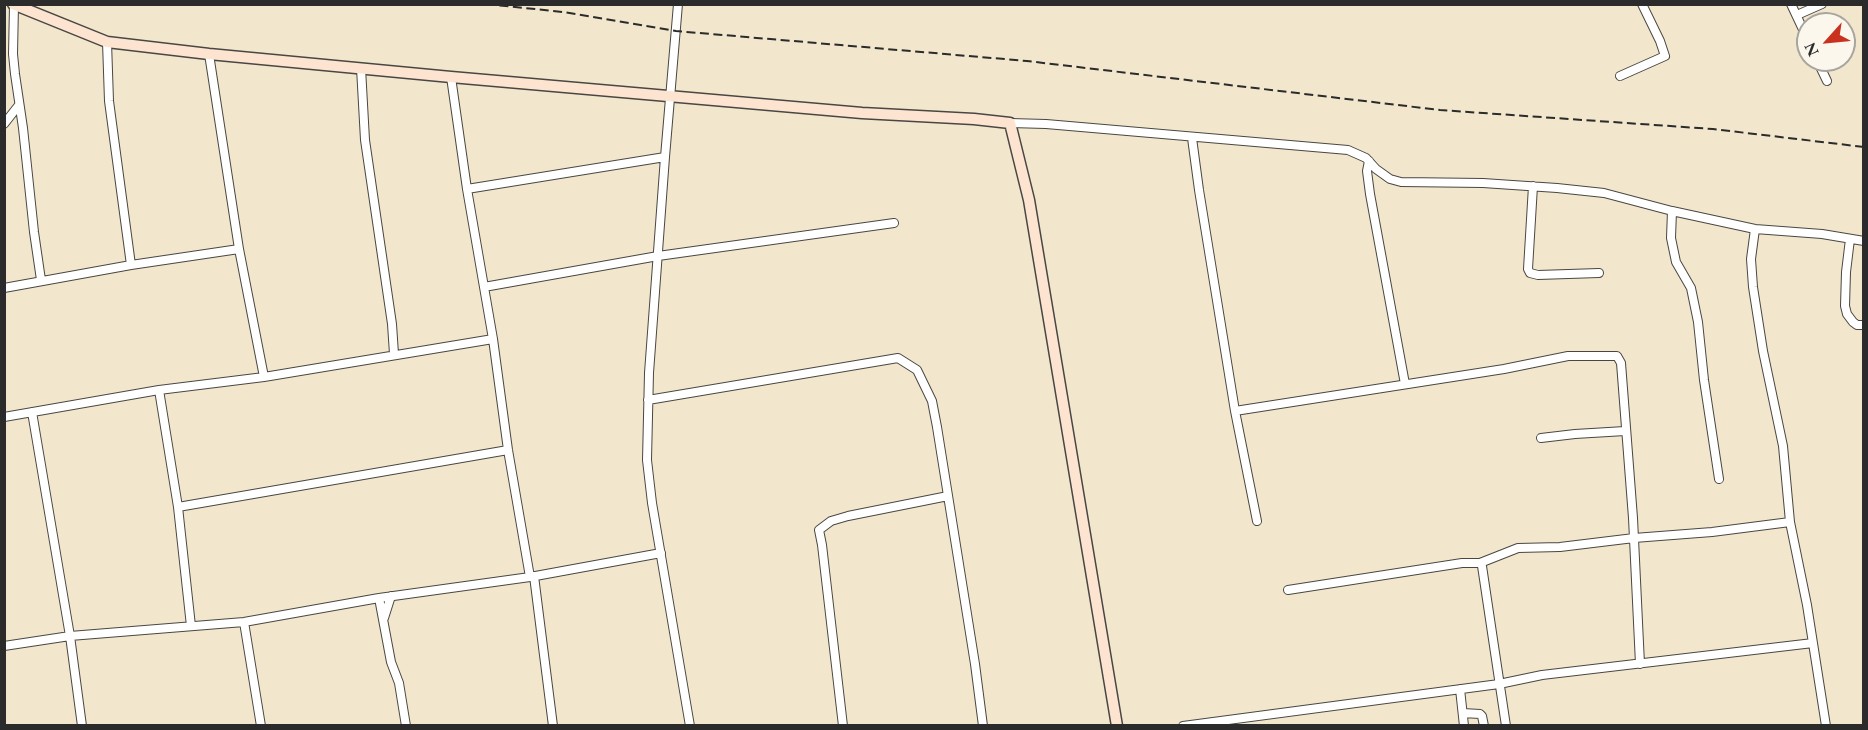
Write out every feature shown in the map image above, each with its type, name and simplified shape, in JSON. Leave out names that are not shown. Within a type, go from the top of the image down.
[{"type":"street","points":[[678,4],[648,400],[647,460],[652,503],[690,726]]},
{"type":"street","points":[[1620,76],[1665,56],[1642,4]]},
{"type":"street","points":[[1804,12],[1822,4]]},
{"type":"street","points":[[41,280],[13,54],[14,5],[107,42],[209,54],[862,113],[1046,124],[1348,150],[1369,161],[1390,179],[1401,182],[1483,183],[1604,193],[1755,229],[1822,234],[1863,241]]},
{"type":"street","points":[[107,42],[109,101],[131,265]]},
{"type":"street","points":[[209,54],[239,249],[264,377]]},
{"type":"street","points":[[361,68],[365,140],[392,324],[394,354]]},
{"type":"street","points":[[1823,72],[1827,81]]},
{"type":"street","points":[[451,77],[467,189],[493,339],[508,450],[532,577],[554,726]]},
{"type":"street","points":[[4,124],[19,105]]},
{"type":"street","points":[[1010,123],[1029,200],[1117,726]]},
{"type":"street","points":[[1192,138],[1198,190],[1235,411],[1257,521]]},
{"type":"street","points":[[467,189],[665,157]]},
{"type":"street","points":[[1369,161],[1367,171],[1370,194],[1405,384]]},
{"type":"street","points":[[1533,186],[1527,269],[1530,273],[1538,275],[1599,273]]},
{"type":"street","points":[[1672,211],[1671,238],[1676,262],[1691,288],[1698,322],[1719,479]]},
{"type":"street","points":[[484,287],[658,256],[894,223]]},
{"type":"street","points":[[1755,229],[1751,259],[1752,281],[1763,351],[1784,446],[1790,522],[1826,726]]},
{"type":"street","points":[[1850,239],[1845,306],[1853,322],[1863,325]]},
{"type":"street","points":[[4,288],[131,265],[239,249]]},
{"type":"street","points":[[4,417],[159,390],[264,377],[493,339]]},
{"type":"street","points":[[1235,411],[1504,369],[1568,356],[1614,356],[1619,358],[1634,538],[1640,663]]},
{"type":"street","points":[[648,400],[898,358],[917,370],[932,401],[975,664],[982,726]]},
{"type":"street","points":[[159,390],[178,507],[191,626]]},
{"type":"street","points":[[32,412],[70,636],[82,726]]},
{"type":"street","points":[[1540,438],[1625,431]]},
{"type":"street","points":[[178,507],[508,450]]},
{"type":"street","points":[[843,726],[819,530],[831,521],[848,516],[948,496]]},
{"type":"street","points":[[1288,590],[1462,563],[1480,563],[1518,548],[1560,547],[1790,522]]},
{"type":"street","points":[[4,646],[70,636],[244,622],[391,596],[532,577],[661,553]]},
{"type":"street","points":[[1480,563],[1506,726]]},
{"type":"street","points":[[383,620],[391,596]]},
{"type":"street","points":[[379,598],[391,662],[399,683],[406,726]]},
{"type":"street","points":[[244,622],[261,726]]},
{"type":"street","points":[[1183,726],[1499,684],[1542,675],[1813,643]]},
{"type":"street","points":[[1460,688],[1464,726]]},
{"type":"street","points":[[1463,713],[1480,714],[1484,726]]},
{"type":"railway","points":[[486,4],[563,12],[676,31],[1027,61],[1440,110],[1713,129],[1864,147]]}]
